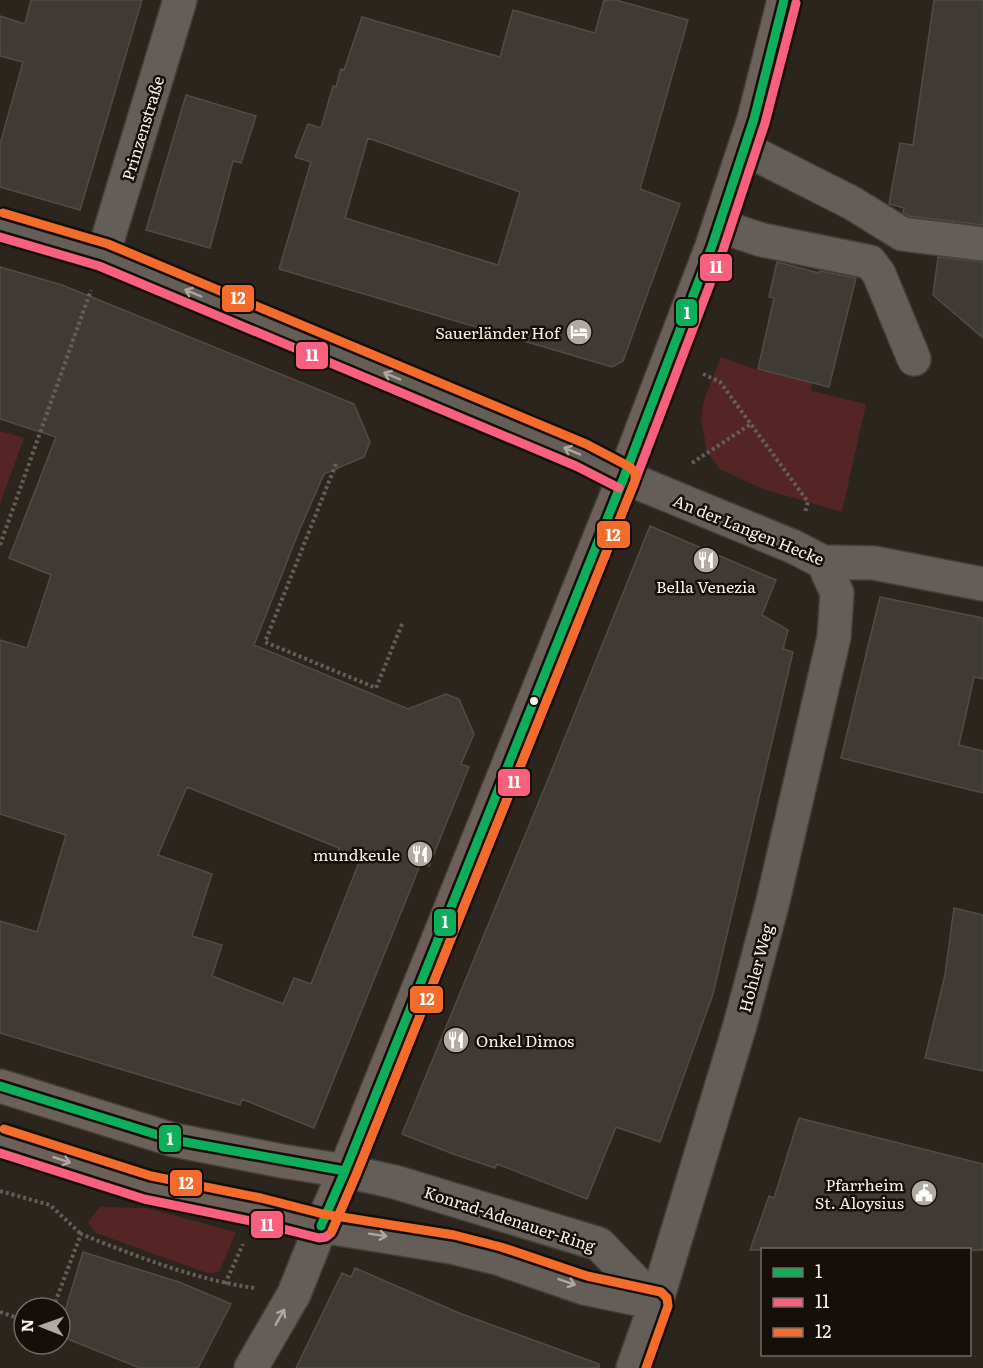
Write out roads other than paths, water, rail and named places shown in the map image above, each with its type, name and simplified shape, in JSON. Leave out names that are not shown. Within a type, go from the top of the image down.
[{"type":"main road","points":[[0,1140],[148,1188],[259,1210],[321,1226],[624,477],[720,226],[745,149],[784,0]]},
{"type":"main road","name":"Konrad-Adenauer-Ring","points":[[0,1086],[174,1140],[345,1171]]},
{"type":"street","name":"Prinzenstraße","points":[[103,255],[180,0]]},
{"type":"street","points":[[745,149],[852,203],[902,234],[983,244]]},
{"type":"street","name":"An der Langen Hecke","points":[[0,225],[103,255],[570,450],[624,477],[794,547],[822,562],[874,563],[983,584]]},
{"type":"street","points":[[720,226],[762,240],[870,262],[879,274],[914,359]]},
{"type":"street","name":"Hohler Weg","points":[[633,1368],[656,1303],[740,1026],[772,905],[834,637],[837,593],[822,562]]},
{"type":"street","name":"Konrad-Adenauer-Ring","points":[[345,1171],[395,1182],[599,1244],[656,1303]]},
{"type":"street","points":[[251,1368],[294,1294],[321,1226],[451,1247],[497,1258],[584,1288],[656,1303]]},
{"type":"place","name":"Sauerländer Hof","points":[[579,332]]},
{"type":"place","name":"Bella Venezia","points":[[706,560]]},
{"type":"place","name":"mundkeule","points":[[420,854]]},
{"type":"place","name":"Onkel Dimos","points":[[456,1040]]},
{"type":"place","name":"Pfarrheim St. Aloysius","points":[[924,1193]]}]
